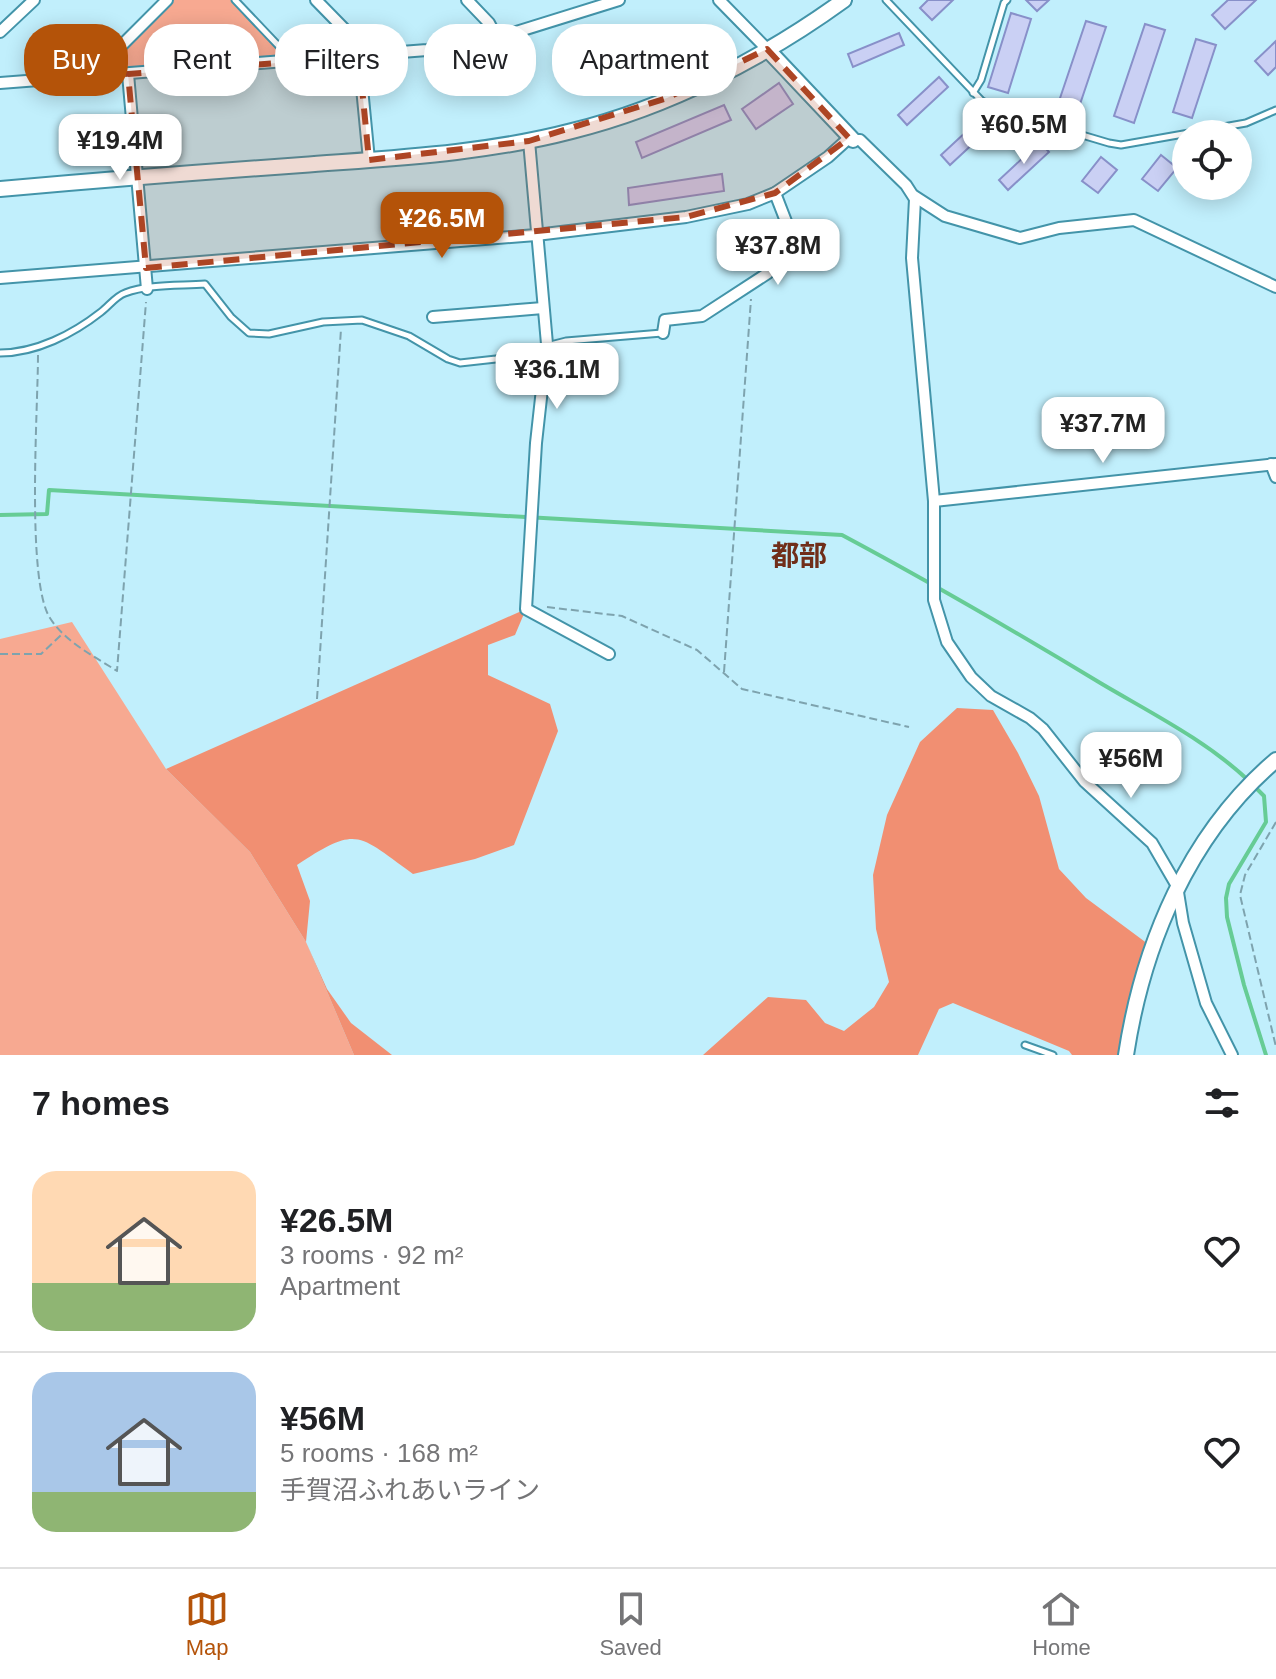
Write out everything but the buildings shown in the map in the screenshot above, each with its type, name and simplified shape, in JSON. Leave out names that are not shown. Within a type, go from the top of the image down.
[{"type":"street","points":[[0,32],[34,0]]},
{"type":"street","points":[[128,39],[167,0]]},
{"type":"street","points":[[316,0],[339,24]]},
{"type":"street","points":[[467,0],[490,24]]},
{"type":"street","points":[[536,25],[597,4],[619,0]]},
{"type":"street","points":[[719,0],[851,139],[860,140],[914,196],[945,216],[1020,238],[1059,228],[1134,220],[1276,287]]},
{"type":"street","points":[[0,189],[449,154],[529,141],[576,130],[714,78],[767,49],[844,0]]},
{"type":"street","points":[[147,289],[128,74],[275,63]]},
{"type":"street","points":[[0,83],[24,81]]},
{"type":"street","points":[[363,96],[369,160]]},
{"type":"street","points":[[0,278],[536,235],[686,217],[748,204],[775,193],[851,139]]},
{"type":"street","points":[[529,141],[547,344],[536,443],[526,609],[609,654]]},
{"type":"street","points":[[663,333],[665,320],[702,316],[768,273],[788,241],[787,224],[775,193]]},
{"type":"street","points":[[914,196],[912,258],[934,501],[934,600],[947,642],[971,677],[991,696],[1043,729],[1084,781],[1152,843],[1177,886],[1183,923],[1206,1003],[1232,1055]]},
{"type":"street","points":[[433,317],[543,308]]},
{"type":"street","points":[[934,501],[1274,464],[1276,477]]},
{"type":"street","points":[[1126,1055],[1133,1014],[1148,961],[1177,886],[1204,842],[1237,800],[1274,762]]},
{"type":"lane","points":[[235,0],[275,42]]},
{"type":"lane","points":[[886,0],[973,93],[998,110],[1115,145],[1246,123],[1276,110]]},
{"type":"lane","points":[[973,93],[981,80],[1007,0]]},
{"type":"lane","points":[[0,353],[38,348],[99,314],[123,293],[205,284],[231,317],[249,333],[269,334],[342,320],[362,320],[387,327],[460,363],[496,359],[547,344],[663,333]]},
{"type":"lane","points":[[1025,1045],[1053,1055]]},
{"type":"path","points":[[724,672],[751,286]]},
{"type":"path","points":[[38,348],[36,536],[40,591],[48,616],[62,635],[117,671],[147,289]]},
{"type":"path","points":[[317,699],[342,320]]},
{"type":"path","points":[[526,605],[622,616],[697,650],[742,689],[909,727]]},
{"type":"path","points":[[0,654],[41,654],[62,635]]},
{"type":"path","points":[[1276,822],[1245,875],[1240,895],[1276,1047]]},
{"type":"highlighted area","points":[[767,49],[849,138],[775,193],[686,217],[146,268],[128,74],[359,57],[369,160],[529,141],[667,98]]},
{"type":"shaded area","points":[[167,0],[235,0],[258,24],[144,24],[144,72],[128,74],[128,39]]},
{"type":"shaded area","points":[[259,25],[275,42],[275,63],[259,64]]},
{"type":"shaded area","points":[[526,609],[515,635],[488,645],[488,675],[550,704],[558,731],[514,845],[475,859],[413,874],[368,843],[346,840],[333,844],[297,865],[310,901],[306,942],[250,852],[166,769]]},
{"type":"shaded area","points":[[72,622],[166,769],[250,852],[306,942],[354,1055],[0,1055],[0,639]]},
{"type":"shaded area","points":[[957,708],[993,710],[1039,796],[1059,869],[1086,898],[1152,947],[1126,1055],[1072,1055],[1069,1051],[953,1003],[939,1009],[918,1055],[703,1055],[768,997],[806,1000],[825,1023],[844,1031],[874,1007],[889,982],[876,929],[873,875],[887,815],[920,742]]},
{"type":"shaded area","points":[[306,942],[327,989],[351,1023],[392,1055],[354,1055]]},
{"type":"waterway","points":[[0,515],[47,514],[49,490],[842,535],[1178,728],[1249,781]]},
{"type":"waterway","points":[[1255,787],[1264,796],[1266,822],[1229,884],[1226,898],[1227,917],[1244,985],[1266,1055]]},
{"type":"district","name":"都部","points":[[799,555]]}]
